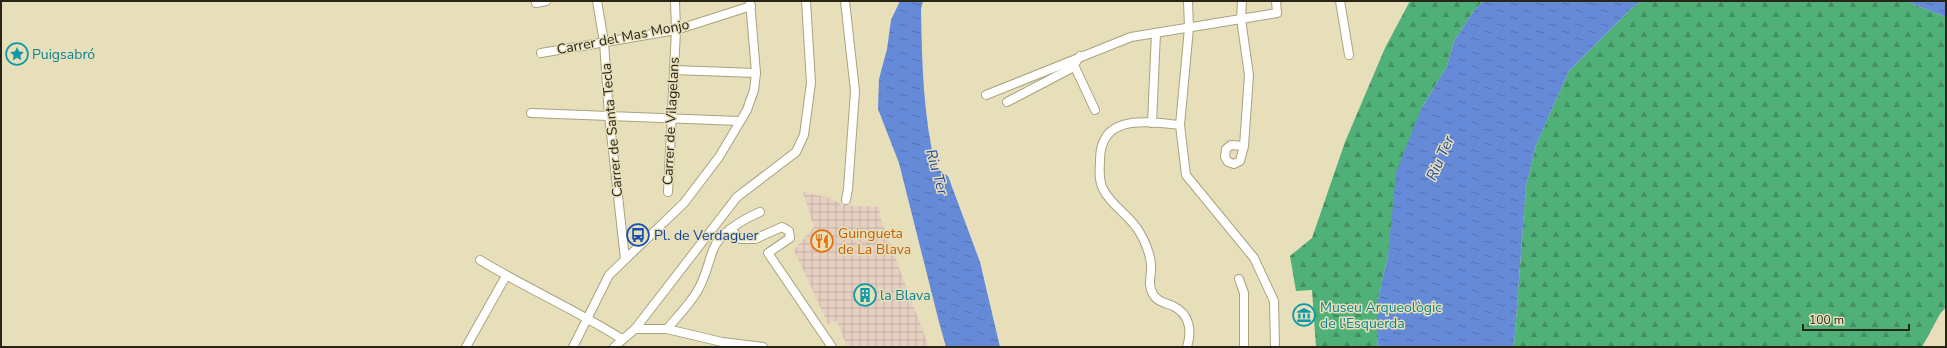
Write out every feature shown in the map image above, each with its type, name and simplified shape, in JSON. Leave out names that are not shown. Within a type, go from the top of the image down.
[{"type":"street","points":[[536,3],[546,1]]},
{"type":"street","name":"Carrer de Santa Tecla","points":[[597,1],[604,42],[609,115],[625,259]]},
{"type":"street","name":"Carrer de Vilagelans","points":[[668,192],[676,30],[675,1]]},
{"type":"street","points":[[614,347],[635,329],[737,197],[796,152],[804,135],[811,83],[806,1]]},
{"type":"street","points":[[844,1],[855,91],[846,200]]},
{"type":"street","points":[[1188,1],[1189,28],[1180,125],[1186,175],[1254,258],[1274,301],[1275,347]]},
{"type":"street","points":[[1242,1],[1241,19],[1249,75],[1244,146]]},
{"type":"street","points":[[986,95],[1131,37],[1277,12],[1276,1]]},
{"type":"street","points":[[1340,1],[1349,55]]},
{"type":"street","points":[[573,347],[609,276],[684,203],[719,157],[739,121],[747,110],[754,90],[756,73],[751,3]]},
{"type":"street","name":"Carrer del Mas Monjo","points":[[541,53],[676,30],[751,3]]},
{"type":"street","points":[[1152,123],[1156,33]]},
{"type":"street","points":[[1007,102],[1072,68],[1081,56]]},
{"type":"street","points":[[1074,65],[1095,110]]},
{"type":"street","points":[[674,70],[756,73]]},
{"type":"street","points":[[531,112],[739,121]]},
{"type":"street","points":[[1180,125],[1152,123],[1115,126],[1106,135],[1100,146],[1099,177],[1103,189],[1112,203],[1140,231],[1151,264],[1149,278],[1153,295],[1159,301],[1180,311],[1187,318],[1190,336],[1187,347]]},
{"type":"street","points":[[667,329],[697,292],[705,275],[713,248],[730,229],[745,219],[760,212]]},
{"type":"street","points":[[730,229],[741,239],[755,239],[782,227],[790,231],[790,238],[768,253],[832,347]]},
{"type":"street","points":[[480,260],[506,276],[589,318],[622,339]]},
{"type":"street","points":[[466,347],[506,276]]},
{"type":"street","points":[[1239,279],[1244,293],[1244,347]]},
{"type":"street","points":[[635,329],[667,329],[722,342],[763,347]]},
{"type":"street","points":[[702,337],[703,347]]},
{"type":"shaded area","points":[[803,192],[831,198],[842,205],[879,207],[880,217],[929,347],[847,347],[837,321],[828,324],[794,250],[814,227]]},
{"type":"green space","points":[[1410,1],[1484,1],[1475,9],[1454,41],[1447,66],[1421,109],[1378,299],[1377,347],[1316,347],[1312,290],[1296,291],[1290,256],[1312,238],[1345,142],[1385,48]]},
{"type":"green space","points":[[1643,1],[1905,1],[1946,17],[1946,307],[1940,314],[1922,347],[1514,347],[1526,186],[1536,145],[1569,71],[1633,7]]},
{"type":"water","name":"Riu Ter","points":[[900,1],[923,1],[921,9],[924,89],[928,129],[936,168],[948,176],[980,262],[1000,347],[946,347],[899,163],[878,109],[879,79],[887,49],[891,20]]},
{"type":"water","name":"Riu Ter","points":[[1484,1],[1643,1],[1633,7],[1569,71],[1536,145],[1526,186],[1514,347],[1377,347],[1378,299],[1388,255],[1396,173],[1421,109],[1447,66],[1454,41],[1475,9]]},
{"type":"water","points":[[1905,1],[1946,1],[1946,17]]},
{"type":"place","name":"Puigsabró","points":[[17,54]]},
{"type":"place","name":"Pl. de Verdaguer","points":[[638,235]]},
{"type":"place","name":"Guingueta de La Blava","points":[[822,241]]},
{"type":"place","name":"la Blava","points":[[865,295]]},
{"type":"place","name":"Museu Arqueològic de l'Esquerda","points":[[1304,315]]}]
